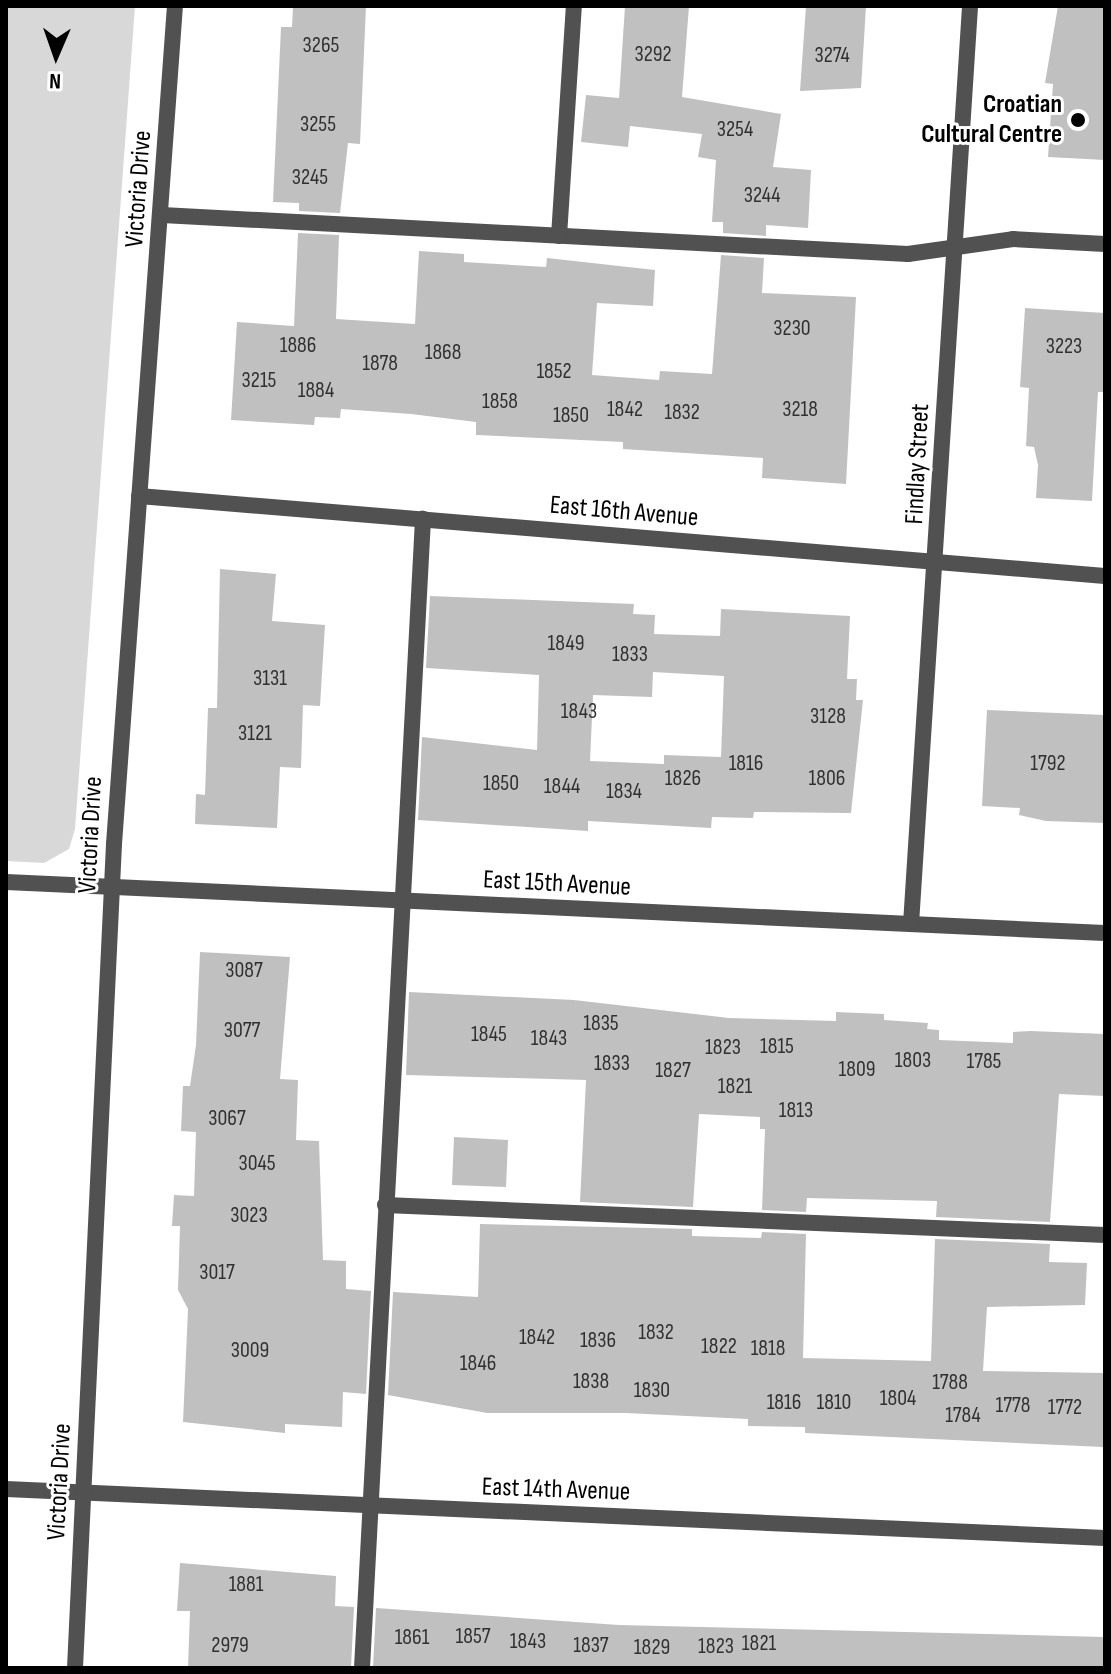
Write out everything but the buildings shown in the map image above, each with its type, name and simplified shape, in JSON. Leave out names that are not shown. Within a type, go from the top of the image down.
[{"type":"street","name":"Victoria Drive","points":[[75,1668],[112,886],[175,6]]},
{"type":"street","points":[[559,236],[574,6]]},
{"type":"street","name":"Findlay Street","points":[[911,924],[970,6]]},
{"type":"street","points":[[162,215],[908,254],[1013,239],[1105,244]]},
{"type":"street","name":"East 16th Avenue","points":[[139,496],[1105,576]]},
{"type":"street","points":[[362,1668],[423,519]]},
{"type":"street","name":"East 15th Avenue","points":[[6,882],[1105,933]]},
{"type":"street","points":[[385,1205],[1105,1235]]},
{"type":"street","name":"East 14th Avenue","points":[[6,1489],[1105,1538]]},
{"type":"shaded area","points":[[6,6],[135,6],[75,829],[69,849],[44,863],[6,861]]},
{"type":"place","name":"Croatian Cultural Centre","points":[[1078,120]]}]
